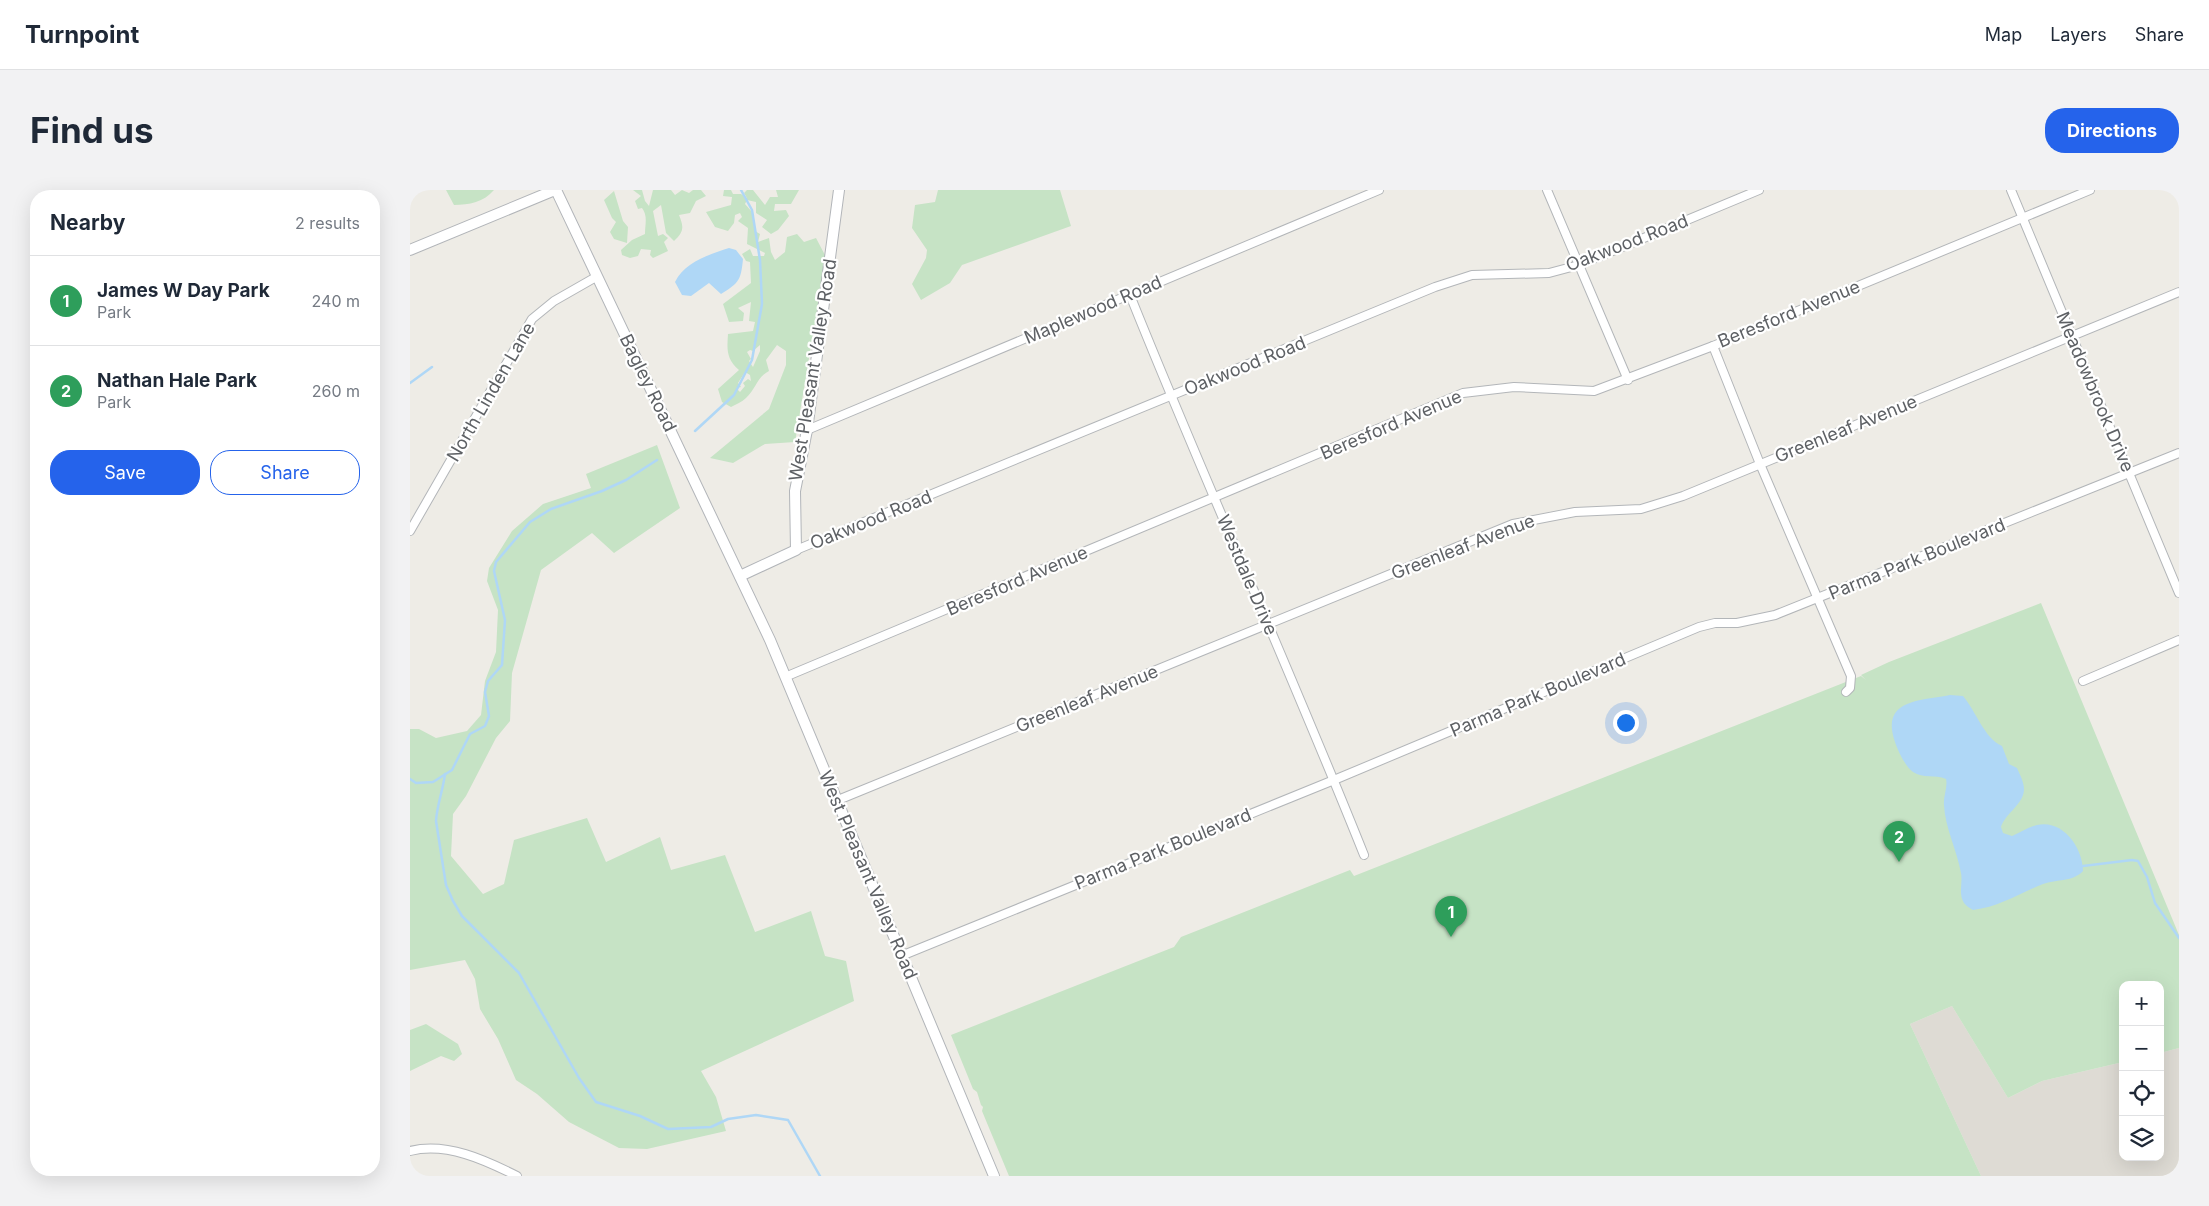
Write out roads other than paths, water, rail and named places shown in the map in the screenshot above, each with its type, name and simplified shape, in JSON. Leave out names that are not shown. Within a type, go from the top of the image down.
[{"type":"main road","points":[[410,250],[555,190]]},
{"type":"main road","name":"Bagley Road","points":[[555,190],[740,576]]},
{"type":"main road","name":"West Pleasant Valley Road","points":[[796,550],[795,490],[807,430],[839,190]]},
{"type":"main road","name":"Oakwood Road","points":[[740,576],[796,550]]},
{"type":"main road","name":"West Pleasant Valley Road","points":[[740,576],[838,800],[994,1176]]},
{"type":"street","name":"Maplewood Road","points":[[807,430],[1379,190]]},
{"type":"street","points":[[1547,190],[1628,380]]},
{"type":"street","name":"Oakwood Road","points":[[796,550],[1435,287],[1472,275],[1549,273],[1579,265],[1759,190]]},
{"type":"street","name":"Meadowbrook Drive","points":[[2011,190],[2179,594]]},
{"type":"street","name":"Beresford Avenue","points":[[785,677],[1463,394],[1514,386],[1594,391],[1628,380],[2090,190]]},
{"type":"street","name":"North Linden Lane","points":[[410,531],[532,319],[554,301],[596,277]]},
{"type":"street","name":"Greenleaf Avenue","points":[[838,800],[1513,524],[1575,512],[1641,509],[1683,496],[2179,292]]},
{"type":"street","name":"Westdale Drive","points":[[1130,295],[1170,397],[1334,780],[1364,855]]},
{"type":"street","points":[[1713,346],[1760,464],[1851,676],[1850,688],[1846,692]]},
{"type":"street","name":"Parma Park Boulevard","points":[[902,956],[1334,780],[1699,627],[1775,614],[2179,453]]},
{"type":"street","points":[[2083,680],[2179,640]]},
{"type":"street","points":[[410,1151],[436,1149],[461,1153],[485,1159],[517,1176]]},
{"type":"water","points":[[729,248],[736,250],[743,259],[740,276],[732,287],[721,294],[709,283],[691,296],[682,295],[675,282],[685,269],[698,260]]},
{"type":"water","points":[[1950,695],[1963,696],[1985,731],[2002,746],[2009,764],[2017,768],[2022,779],[2023,796],[2004,821],[2001,827],[2003,833],[2012,836],[2037,825],[2055,826],[2070,837],[2079,853],[2083,871],[2079,875],[2070,879],[2048,882],[2000,903],[1982,908],[1973,910],[1964,903],[1961,896],[1961,873],[1945,814],[1946,779],[1913,772],[1898,750],[1892,728],[1893,717],[1898,710],[1906,705],[1915,701]]},
{"type":"waterway","points":[[695,431],[734,395],[752,360],[762,304],[760,260],[752,210],[741,190]]},
{"type":"waterway","points":[[410,383],[432,367]]},
{"type":"waterway","points":[[410,779],[416,783],[433,782],[452,770],[470,734],[485,726],[489,716],[485,692],[488,681],[502,665],[505,620],[494,571],[496,562],[530,522],[551,509],[602,491],[626,480],[657,460]]},
{"type":"waterway","points":[[445,774],[436,821],[446,885],[453,901],[462,916],[519,973],[579,1078],[596,1102],[640,1116],[668,1129],[711,1127],[728,1119],[756,1115],[788,1120],[820,1176]]},
{"type":"waterway","points":[[2083,866],[2132,860],[2138,861],[2147,877],[2155,903],[2179,938]]},
{"type":"place","name":"Nathan Hale Park","points":[[1899,862]]},
{"type":"place","name":"James W Day Park","points":[[1451,937]]}]
